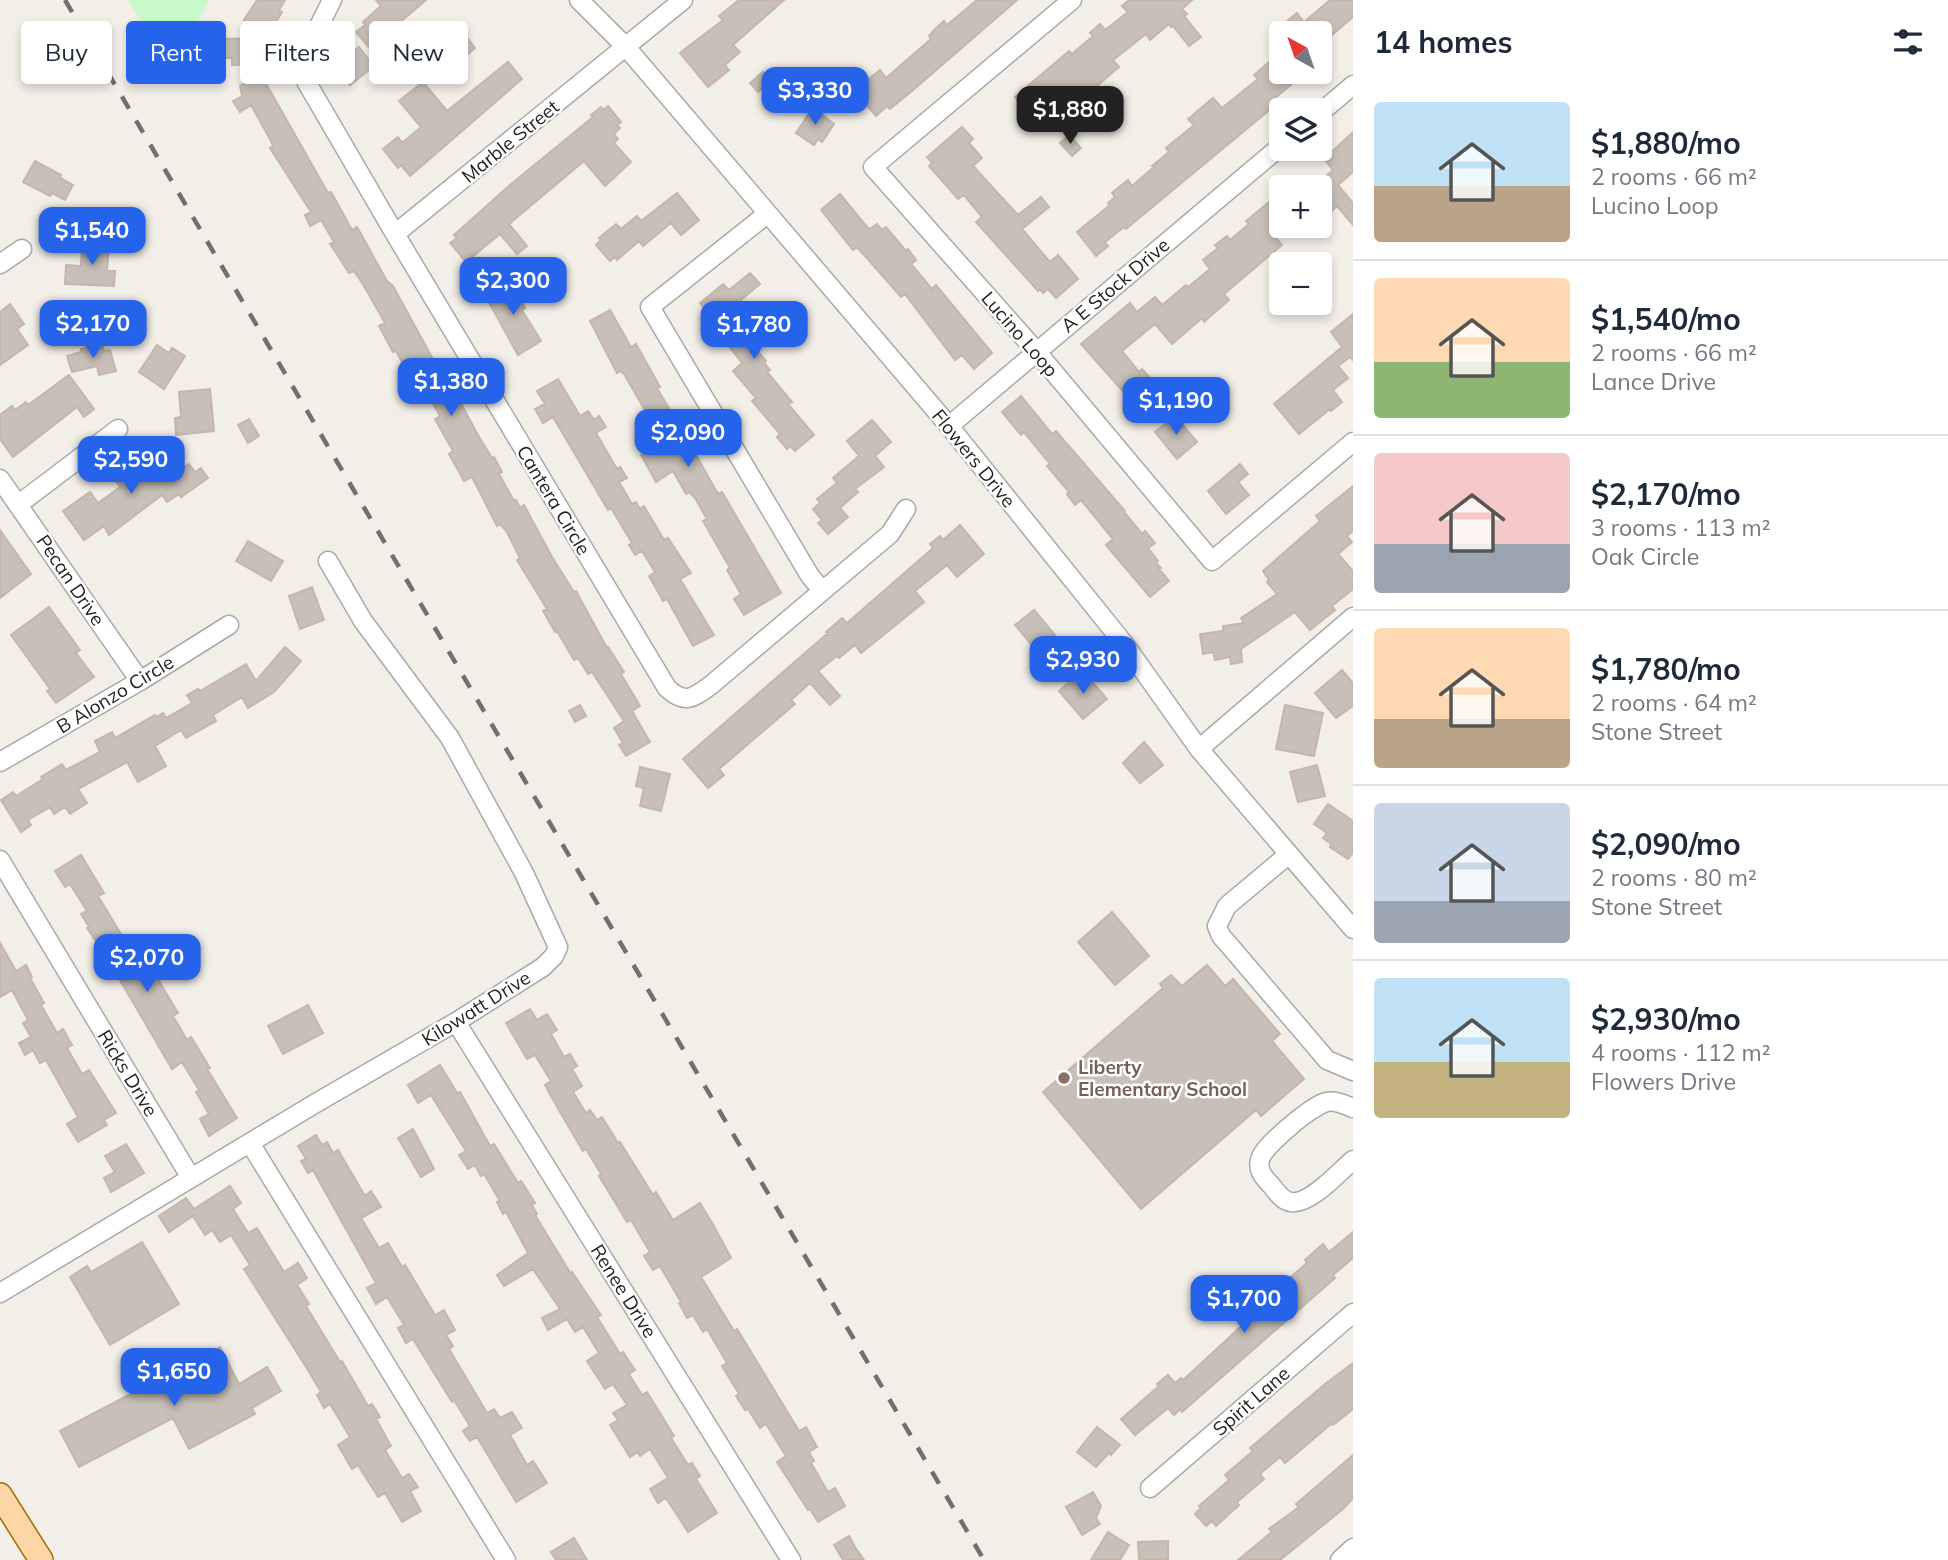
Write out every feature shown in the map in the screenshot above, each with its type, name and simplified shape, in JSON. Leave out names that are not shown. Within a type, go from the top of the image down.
[{"type":"main road","points":[[0,1495],[41,1560]]},
{"type":"street","name":"Cantera Circle","points":[[332,0],[305,49],[303,72],[394,234],[667,688],[676,696],[686,699],[697,695],[890,534],[905,509]]},
{"type":"street","name":"Flowers Drive","points":[[579,0],[626,47],[949,426],[1125,646],[1199,749],[1353,929]]},
{"type":"street","name":"Marble Street","points":[[394,234],[683,0]]},
{"type":"street","name":"Lucino Loop","points":[[1072,0],[873,167],[1036,351],[1212,561],[1353,442]]},
{"type":"street","points":[[1332,103],[1353,85]]},
{"type":"street","name":"A E Stock Drive","points":[[949,426],[1269,156]]},
{"type":"street","points":[[767,214],[650,307],[810,576],[822,590]]},
{"type":"street","points":[[0,264],[22,249]]},
{"type":"street","points":[[19,504],[118,429]]},
{"type":"street","name":"Pecan Drive","points":[[0,480],[140,681]]},
{"type":"street","name":"Kilowatt Drive","points":[[0,1293],[456,1022],[543,967],[554,956],[558,947],[524,873],[450,738],[363,621],[328,561]]},
{"type":"street","points":[[1199,749],[1353,617]]},
{"type":"street","name":"B Alonzo Circle","points":[[0,762],[140,681],[229,625]]},
{"type":"street","points":[[1289,854],[1227,906],[1217,926],[1228,945],[1327,1060],[1353,1071]]},
{"type":"street","name":"Ricks Drive","points":[[0,860],[191,1178]]},
{"type":"street","name":"Renee Drive","points":[[456,1022],[791,1560]]},
{"type":"street","points":[[1353,1108],[1335,1101],[1325,1102],[1314,1108],[1269,1146],[1261,1155],[1259,1164],[1261,1174],[1282,1198],[1292,1202],[1303,1201],[1313,1195],[1353,1160]]},
{"type":"street","points":[[250,1143],[506,1560]]},
{"type":"street","name":"Spirit Lane","points":[[1150,1488],[1353,1313]]},
{"type":"street","points":[[1340,1560],[1353,1548]]},
{"type":"green space","points":[[128,0],[210,0],[198,21],[141,21]]},
{"type":"building","points":[[257,0],[285,0],[277,21],[244,20]]},
{"type":"building","points":[[376,0],[426,0],[401,21],[369,21],[369,48],[356,32],[381,6]]},
{"type":"building","points":[[739,0],[784,0],[733,45],[740,52],[725,65],[729,70],[708,87],[680,53],[723,20],[719,16]]},
{"type":"building","points":[[977,0],[1017,0],[912,91],[890,109],[887,106],[876,116],[860,97],[869,89],[864,83],[880,70],[886,78],[931,39],[929,36],[944,21],[947,25]]},
{"type":"building","points":[[1129,0],[1192,0],[1182,9],[1187,14],[1184,16],[1201,37],[1189,46],[1169,24],[1150,40],[1146,34],[1113,60],[1119,67],[1098,85],[1104,92],[1089,105],[1079,94],[1049,117],[1047,114],[1039,120],[1027,106],[1024,109],[1015,97],[1069,51],[1072,54],[1093,36],[1090,33],[1100,24],[1105,30],[1128,12],[1122,6]]},
{"type":"building","points":[[1330,0],[1353,0],[1353,17],[1332,35],[1332,21],[1305,21]]},
{"type":"building","points":[[1297,13],[1303,21],[1287,21]]},
{"type":"building","points":[[240,38],[240,65],[232,65],[232,58],[226,58],[226,39]]},
{"type":"building","points":[[468,39],[475,48],[468,54]]},
{"type":"building","points":[[359,47],[369,60],[369,70],[355,81],[355,50]]},
{"type":"building","points":[[508,62],[522,79],[410,176],[401,165],[398,168],[383,149],[398,137],[402,143],[421,127],[399,101],[420,84],[425,84],[447,111]]},
{"type":"building","points":[[1269,62],[1269,84],[1292,84],[1275,98],[1269,98],[1269,110],[1126,229],[1124,227],[1105,242],[1108,246],[1096,256],[1077,232],[1110,205],[1108,203],[1115,197],[1112,193],[1128,180],[1132,186],[1169,152],[1166,148],[1194,125],[1188,119],[1213,98],[1222,108],[1258,79],[1254,75]]},
{"type":"building","points":[[763,72],[780,91],[770,99],[761,89],[758,92],[750,83]]},
{"type":"building","points":[[266,84],[328,193],[331,192],[352,230],[357,227],[441,374],[444,372],[479,437],[492,458],[494,457],[502,472],[499,474],[514,501],[516,500],[520,508],[524,505],[552,557],[574,592],[576,591],[607,648],[624,672],[621,674],[640,706],[632,711],[650,742],[626,756],[619,745],[623,743],[614,728],[624,721],[592,672],[588,674],[578,658],[574,660],[557,631],[555,632],[543,611],[547,609],[517,560],[520,558],[507,532],[500,524],[497,526],[472,477],[464,481],[449,454],[453,451],[435,419],[440,416],[419,379],[413,382],[396,351],[393,352],[379,326],[385,323],[364,286],[354,271],[349,273],[330,244],[334,242],[321,220],[310,226],[305,215],[311,212],[270,148],[273,146],[271,141],[251,105],[240,112],[233,101],[242,96],[240,86]]},
{"type":"building","points":[[608,106],[621,122],[617,125],[620,128],[614,134],[618,139],[614,143],[631,162],[605,186],[584,161],[509,224],[527,246],[517,254],[500,234],[466,262],[450,243],[457,238],[454,235],[593,117],[591,115],[601,107],[604,110]]},
{"type":"building","points":[[813,108],[834,124],[822,142],[818,139],[814,145],[796,133]]},
{"type":"building","points":[[962,127],[973,139],[969,143],[982,158],[973,166],[1018,215],[1041,197],[1049,207],[1022,229],[1050,262],[1058,255],[1078,279],[1056,298],[1048,289],[1043,293],[1040,289],[1038,291],[976,222],[982,217],[964,195],[958,199],[929,166],[932,163],[927,157]]},
{"type":"building","points":[[1353,132],[1353,172],[1338,185],[1353,203],[1353,225],[1337,206],[1332,210],[1332,175],[1327,175],[1333,170],[1326,161],[1332,161],[1332,152]]},
{"type":"building","points":[[1069,135],[1081,148],[1072,156],[1060,143]]},
{"type":"building","points":[[35,161],[73,185],[65,200],[52,193],[50,196],[23,182]]},
{"type":"building","points":[[677,193],[699,220],[681,235],[671,223],[643,246],[639,241],[617,260],[615,257],[610,261],[596,245],[601,240],[599,238],[616,224],[621,229],[637,216],[641,221]]},
{"type":"building","points":[[840,194],[867,227],[870,229],[877,224],[882,230],[886,227],[906,251],[908,249],[916,260],[911,264],[932,289],[936,285],[992,353],[974,369],[962,355],[955,360],[905,294],[901,297],[857,247],[853,250],[821,210]]},
{"type":"building","points":[[1269,202],[1269,238],[1276,238],[1282,245],[1274,252],[1269,252],[1269,256],[1224,294],[1229,300],[1204,322],[1202,318],[1172,344],[1155,324],[1122,351],[1139,372],[1142,369],[1150,378],[1128,397],[1081,344],[1130,303],[1137,312],[1155,297],[1162,305],[1186,285],[1188,287],[1210,269],[1203,260],[1218,248],[1215,245],[1227,236],[1230,240],[1249,224],[1246,221]]},
{"type":"building","points":[[82,242],[109,243],[107,271],[115,271],[114,286],[65,284],[66,265],[81,266]]},
{"type":"building","points":[[750,273],[760,284],[735,305],[763,339],[753,346],[766,361],[764,363],[770,370],[767,372],[792,402],[788,404],[814,435],[795,451],[790,446],[787,449],[777,437],[780,434],[752,401],[756,398],[733,371],[742,363],[703,313],[706,310],[700,303],[723,284],[729,290]]},
{"type":"building","points":[[509,280],[525,308],[522,310],[541,341],[518,355],[485,295]]},
{"type":"building","points":[[10,304],[24,324],[17,329],[28,345],[0,365],[0,312]]},
{"type":"building","points":[[610,310],[631,347],[636,344],[660,387],[657,388],[699,453],[696,455],[718,494],[722,492],[781,593],[744,615],[734,599],[741,594],[727,570],[730,568],[703,521],[707,519],[695,498],[689,492],[686,494],[673,471],[656,482],[641,455],[657,446],[647,429],[651,427],[643,414],[646,412],[624,374],[620,371],[617,373],[590,321]]},
{"type":"building","points":[[1353,314],[1353,360],[1350,357],[1338,366],[1348,378],[1333,390],[1342,402],[1299,434],[1274,404],[1342,347],[1331,332]]},
{"type":"building","points":[[102,344],[104,351],[110,350],[116,371],[99,375],[97,366],[72,372],[67,356]]},
{"type":"building","points":[[157,345],[169,353],[172,348],[185,356],[164,389],[139,372]]},
{"type":"building","points":[[69,375],[94,409],[84,417],[77,407],[13,457],[0,439],[0,415],[12,406],[15,410],[26,402],[28,405]]},
{"type":"building","points":[[558,379],[580,416],[588,411],[594,420],[599,416],[606,427],[596,433],[617,469],[620,467],[627,478],[619,482],[632,504],[636,502],[640,509],[644,506],[664,540],[668,538],[691,573],[680,579],[714,635],[693,646],[667,599],[663,601],[649,576],[655,572],[642,551],[635,555],[629,545],[632,543],[611,508],[608,510],[553,417],[543,423],[535,409],[545,404],[537,391]]},
{"type":"building","points":[[210,389],[214,431],[176,435],[175,418],[181,417],[179,392]]},
{"type":"building","points":[[1021,396],[1052,434],[1056,431],[1142,534],[1145,531],[1155,543],[1148,548],[1169,581],[1150,597],[1106,545],[1113,539],[1081,500],[1075,505],[1067,494],[1069,492],[1047,466],[1050,464],[1024,432],[1021,435],[1002,412]]},
{"type":"building","points":[[1175,416],[1197,442],[1177,459],[1155,432]]},
{"type":"building","points":[[249,419],[259,436],[248,443],[238,425]]},
{"type":"building","points":[[872,420],[891,442],[875,456],[884,467],[855,489],[858,492],[840,508],[848,517],[828,534],[818,523],[822,520],[813,509],[820,503],[817,499],[837,483],[833,478],[859,456],[847,441]]},
{"type":"building","points":[[145,454],[158,473],[166,468],[175,473],[189,464],[195,472],[201,468],[208,478],[181,497],[179,494],[167,502],[162,495],[109,535],[104,526],[84,540],[63,511],[90,492],[98,503],[120,487],[112,476]]},
{"type":"building","points":[[1240,464],[1248,474],[1238,482],[1249,495],[1226,514],[1208,491]]},
{"type":"building","points":[[1353,486],[1353,531],[1347,536],[1352,542],[1338,554],[1353,571],[1353,589],[1332,606],[1335,610],[1310,630],[1295,612],[1241,649],[1242,662],[1231,664],[1230,657],[1215,660],[1213,652],[1203,654],[1200,634],[1223,631],[1223,626],[1244,623],[1241,618],[1277,594],[1267,582],[1269,580],[1263,571],[1320,521],[1316,516]]},
{"type":"building","points":[[960,525],[984,554],[957,577],[947,565],[915,591],[924,602],[861,653],[855,645],[818,671],[840,696],[830,705],[810,683],[791,700],[795,704],[719,769],[724,775],[708,788],[683,759],[842,618],[847,623],[933,548],[930,544],[940,536],[943,540]]},
{"type":"building","points":[[0,530],[31,574],[0,598]]},
{"type":"building","points":[[248,541],[283,561],[271,581],[236,561]]},
{"type":"building","points":[[312,587],[324,620],[300,629],[289,596]]},
{"type":"building","points":[[49,607],[80,650],[76,653],[94,677],[56,703],[47,691],[50,689],[11,635]]},
{"type":"building","points":[[1034,610],[1055,635],[1036,650],[1015,625]]},
{"type":"building","points":[[285,647],[301,661],[274,692],[248,708],[242,697],[213,715],[216,721],[186,738],[181,730],[155,746],[166,766],[138,782],[127,762],[78,789],[87,803],[70,814],[65,807],[54,814],[50,807],[28,820],[31,825],[21,832],[1,800],[13,792],[16,796],[62,764],[66,770],[100,752],[95,741],[112,732],[115,738],[155,715],[156,717],[163,713],[166,718],[192,703],[187,695],[198,689],[200,691],[246,664],[256,681]]},
{"type":"building","points":[[1342,670],[1353,683],[1353,706],[1336,718],[1315,693]]},
{"type":"building","points":[[1086,675],[1107,699],[1083,719],[1059,691],[1075,677],[1079,681]]},
{"type":"building","points":[[580,705],[586,716],[575,722],[569,711]]},
{"type":"building","points":[[1285,705],[1323,713],[1314,756],[1276,749]]},
{"type":"building","points":[[1144,742],[1163,765],[1140,783],[1123,763]]},
{"type":"building","points":[[1317,765],[1325,796],[1298,802],[1290,772]]},
{"type":"building","points":[[640,767],[670,774],[661,811],[640,806],[644,788],[636,786]]},
{"type":"building","points":[[1328,804],[1353,821],[1353,853],[1348,859],[1330,847],[1331,844],[1323,838],[1327,833],[1314,824]]},
{"type":"building","points":[[81,855],[104,893],[98,896],[136,959],[140,956],[151,973],[153,971],[178,1013],[173,1016],[187,1040],[191,1037],[237,1118],[209,1136],[200,1119],[209,1114],[196,1092],[199,1090],[182,1062],[172,1069],[87,928],[89,927],[81,914],[87,911],[70,884],[65,887],[55,871]]},
{"type":"building","points":[[1112,912],[1149,956],[1115,985],[1078,942]]},
{"type":"building","points":[[0,943],[16,971],[26,965],[44,1003],[41,1005],[57,1033],[63,1029],[72,1045],[67,1048],[82,1074],[89,1070],[116,1113],[104,1120],[107,1125],[78,1142],[67,1124],[78,1117],[46,1060],[40,1063],[33,1050],[25,1055],[19,1043],[31,1037],[23,1023],[28,1020],[12,990],[0,997]]},
{"type":"building","points":[[1207,965],[1225,986],[1233,979],[1280,1034],[1272,1041],[1304,1079],[1261,1116],[1256,1110],[1141,1209],[1043,1092],[1163,988],[1160,984],[1171,975],[1182,986]]},
{"type":"building","points":[[308,1005],[323,1033],[283,1054],[268,1026]]},
{"type":"building","points":[[530,1009],[537,1020],[547,1014],[557,1030],[551,1034],[564,1057],[570,1054],[577,1066],[572,1069],[582,1086],[573,1092],[586,1113],[590,1110],[597,1120],[602,1117],[653,1195],[656,1192],[673,1220],[700,1203],[731,1258],[701,1277],[734,1331],[737,1329],[799,1431],[806,1427],[817,1447],[809,1452],[814,1461],[811,1463],[828,1492],[835,1488],[845,1506],[818,1522],[810,1509],[808,1510],[777,1462],[786,1456],[766,1424],[760,1428],[736,1396],[739,1394],[722,1366],[727,1363],[707,1329],[703,1332],[693,1315],[687,1318],[660,1266],[653,1270],[644,1256],[650,1252],[631,1220],[627,1222],[599,1176],[601,1174],[586,1149],[583,1151],[545,1085],[551,1081],[535,1055],[527,1059],[506,1023]]},
{"type":"building","points":[[440,1065],[457,1093],[460,1092],[490,1146],[494,1144],[518,1183],[521,1181],[535,1203],[532,1205],[537,1214],[535,1215],[571,1274],[572,1272],[601,1315],[597,1317],[620,1354],[623,1352],[635,1370],[629,1374],[642,1395],[647,1392],[688,1465],[692,1463],[700,1476],[696,1479],[717,1513],[688,1532],[666,1498],[658,1503],[650,1489],[668,1478],[650,1449],[640,1456],[638,1452],[630,1457],[610,1425],[618,1420],[613,1413],[627,1405],[613,1384],[605,1389],[587,1361],[599,1353],[583,1327],[575,1332],[567,1319],[548,1330],[542,1318],[560,1309],[533,1269],[504,1286],[497,1275],[528,1253],[506,1212],[503,1214],[497,1202],[500,1201],[484,1174],[481,1176],[475,1165],[468,1169],[459,1155],[466,1151],[431,1095],[418,1103],[408,1085]]},
{"type":"building","points":[[413,1129],[434,1169],[421,1177],[398,1138]]},
{"type":"building","points":[[316,1135],[322,1145],[327,1142],[333,1153],[338,1150],[365,1196],[371,1191],[381,1207],[361,1218],[379,1248],[388,1243],[402,1267],[405,1265],[435,1315],[444,1310],[455,1330],[446,1335],[453,1346],[449,1349],[487,1413],[494,1409],[500,1418],[512,1412],[522,1428],[510,1435],[527,1465],[533,1461],[547,1483],[516,1502],[477,1437],[470,1441],[463,1431],[470,1426],[413,1339],[406,1343],[398,1328],[404,1325],[387,1297],[376,1304],[367,1288],[376,1283],[313,1170],[308,1173],[301,1161],[306,1159],[298,1146]]},
{"type":"building","points":[[126,1144],[144,1173],[111,1192],[104,1178],[115,1172],[105,1156]]},
{"type":"building","points":[[230,1186],[241,1203],[233,1209],[248,1233],[257,1228],[284,1272],[298,1263],[307,1278],[297,1285],[309,1304],[306,1306],[368,1406],[372,1404],[380,1417],[376,1419],[391,1446],[385,1450],[402,1478],[409,1474],[418,1487],[410,1491],[421,1511],[402,1522],[385,1493],[378,1497],[358,1465],[352,1469],[338,1445],[350,1437],[330,1404],[324,1408],[317,1395],[321,1392],[244,1269],[250,1265],[231,1235],[220,1242],[212,1230],[205,1235],[193,1216],[169,1232],[159,1216],[186,1198],[194,1209]]},
{"type":"building","points":[[1353,1232],[1353,1258],[1333,1275],[1335,1278],[1182,1412],[1180,1409],[1174,1415],[1168,1408],[1135,1435],[1121,1419],[1168,1375],[1175,1383],[1181,1378],[1183,1380],[1246,1322],[1230,1304],[1247,1290],[1263,1308],[1282,1291],[1279,1287],[1307,1263],[1305,1260],[1323,1244],[1329,1252]]},
{"type":"building","points":[[142,1242],[179,1304],[110,1345],[70,1277],[87,1266],[91,1272]]},
{"type":"building","points":[[220,1347],[239,1384],[267,1367],[281,1391],[252,1408],[255,1414],[189,1449],[173,1418],[79,1467],[60,1431]]},
{"type":"building","points":[[1353,1363],[1353,1409],[1285,1463],[1280,1457],[1260,1474],[1264,1479],[1237,1502],[1239,1505],[1216,1526],[1212,1521],[1206,1526],[1195,1514],[1201,1508],[1199,1506],[1229,1480],[1225,1475],[1253,1451],[1250,1448]]},
{"type":"building","points":[[1097,1427],[1120,1445],[1096,1467],[1077,1452]]},
{"type":"building","points":[[1353,1455],[1353,1498],[1343,1509],[1280,1560],[1238,1560],[1272,1532],[1269,1529],[1299,1507],[1296,1504]]},
{"type":"building","points":[[1093,1492],[1101,1506],[1096,1518],[1100,1524],[1082,1535],[1066,1507]]},
{"type":"building","points":[[1108,1532],[1129,1545],[1120,1560],[1091,1560]]},
{"type":"building","points":[[849,1536],[864,1560],[843,1560],[834,1545]]},
{"type":"building","points":[[574,1538],[587,1560],[556,1560],[551,1552]]},
{"type":"building","points":[[1168,1541],[1168,1560],[1139,1560],[1138,1542]]},
{"type":"railway","points":[[65,0],[984,1560]]},
{"type":"place","name":"Liberty Elementary School","points":[[1064,1078]]}]
